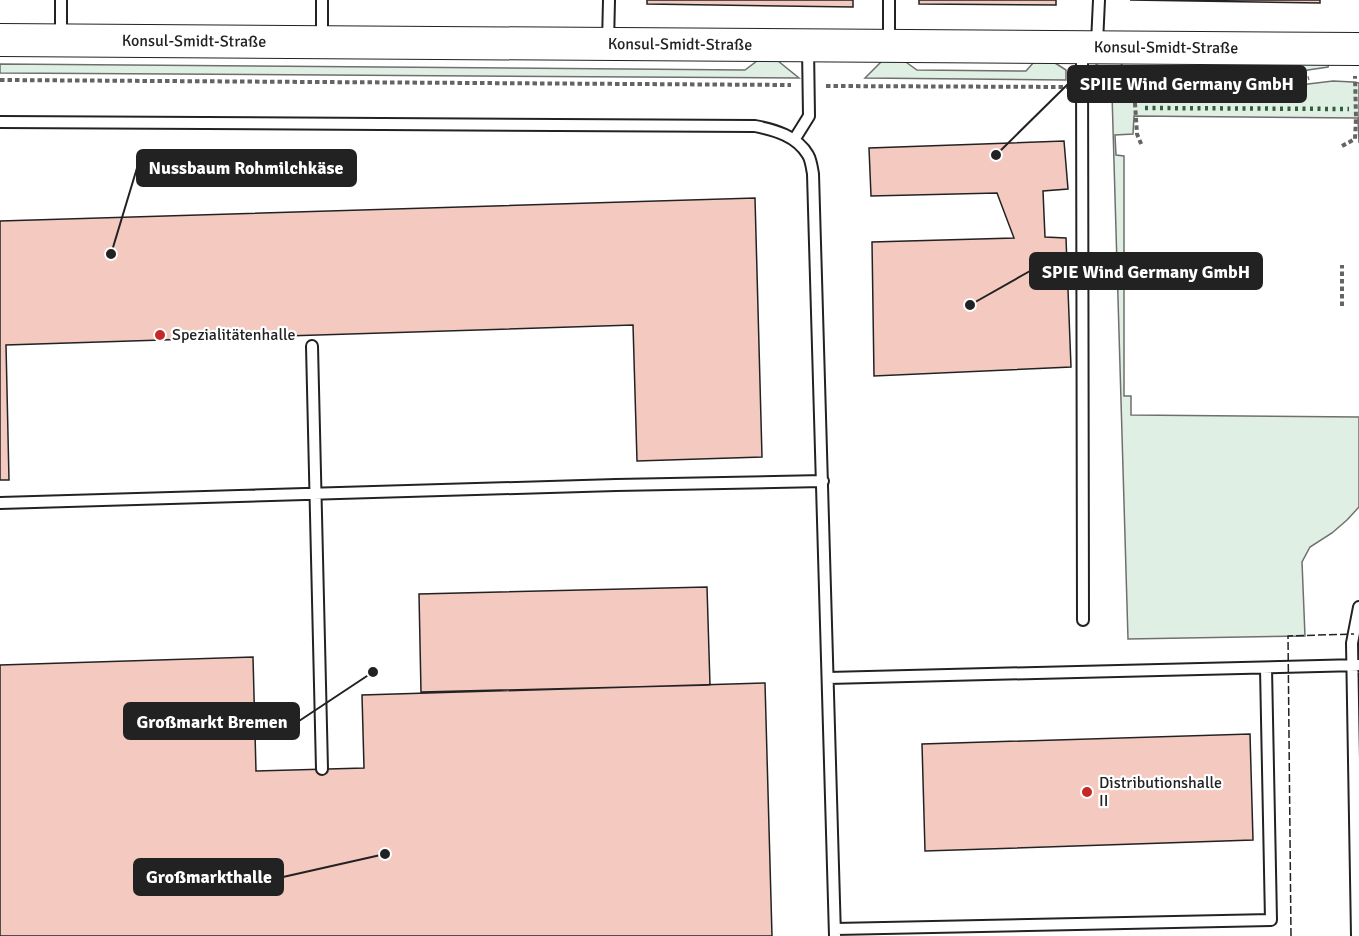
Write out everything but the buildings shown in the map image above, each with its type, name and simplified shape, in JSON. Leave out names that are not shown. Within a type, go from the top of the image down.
[{"type":"street","name":"Konsul-Smidt-Straße","points":[[0,40],[1359,49]]},
{"type":"lane","points":[[61,41],[62,0]]},
{"type":"lane","points":[[322,0],[322,43]]},
{"type":"lane","points":[[608,43],[609,0]]},
{"type":"lane","points":[[889,0],[889,45]]},
{"type":"lane","points":[[1083,620],[1082,87],[1099,0]]},
{"type":"lane","points":[[794,140],[809,116],[808,45]]},
{"type":"lane","points":[[0,122],[755,126],[777,131],[794,140],[809,156],[813,174],[835,933],[1271,920],[1266,668]]},
{"type":"lane","points":[[312,346],[322,769]]},
{"type":"lane","points":[[0,504],[616,485],[823,482]]},
{"type":"lane","points":[[1357,936],[1356,665],[1352,643],[1359,607]]},
{"type":"lane","points":[[828,678],[1356,665]]},
{"type":"path","points":[[1342,146],[1355,139],[1355,75],[1359,75]]},
{"type":"path","points":[[0,80],[1230,88],[1276,87],[1310,78]]},
{"type":"path","points":[[1134,88],[1137,134],[1142,146]]},
{"type":"path","points":[[1342,265],[1342,306]]},
{"type":"green space","points":[[903,60],[917,70],[1026,71],[1034,62],[1052,61],[1066,70],[1066,80],[865,78],[882,61]]},
{"type":"green space","points":[[757,61],[778,61],[799,78],[0,73],[0,64],[745,70]]},
{"type":"green space","points":[[1120,62],[1126,71],[1263,73],[1274,64],[1329,63],[1328,67],[1308,70],[1268,82],[1087,80],[1087,71],[1099,63]]},
{"type":"green space","points":[[1333,81],[1359,83],[1359,143],[1358,118],[1134,116],[1133,134],[1115,135],[1116,155],[1124,156],[1124,396],[1131,396],[1131,415],[1359,417],[1359,507],[1332,533],[1310,547],[1302,562],[1305,636],[1128,639],[1112,94],[1273,93],[1308,84]]},
{"type":"hedge","points":[[1145,108],[1349,109]]},
{"type":"fence","points":[[1291,936],[1288,636],[1354,634]]},
{"type":"place","name":"SPIIE Wind Germany GmbH","points":[[996,155]]},
{"type":"place","name":"Nussbaum Rohmilchkäse","points":[[111,254]]},
{"type":"place","name":"SPIE Wind Germany GmbH","points":[[970,305]]},
{"type":"place","name":"Spezialitätenhalle","points":[[160,335]]},
{"type":"place","name":"Großmarkt Bremen","points":[[373,672]]},
{"type":"place","name":"Distributionshalle II","points":[[1087,792]]},
{"type":"place","name":"Großmarkthalle","points":[[385,854]]}]
